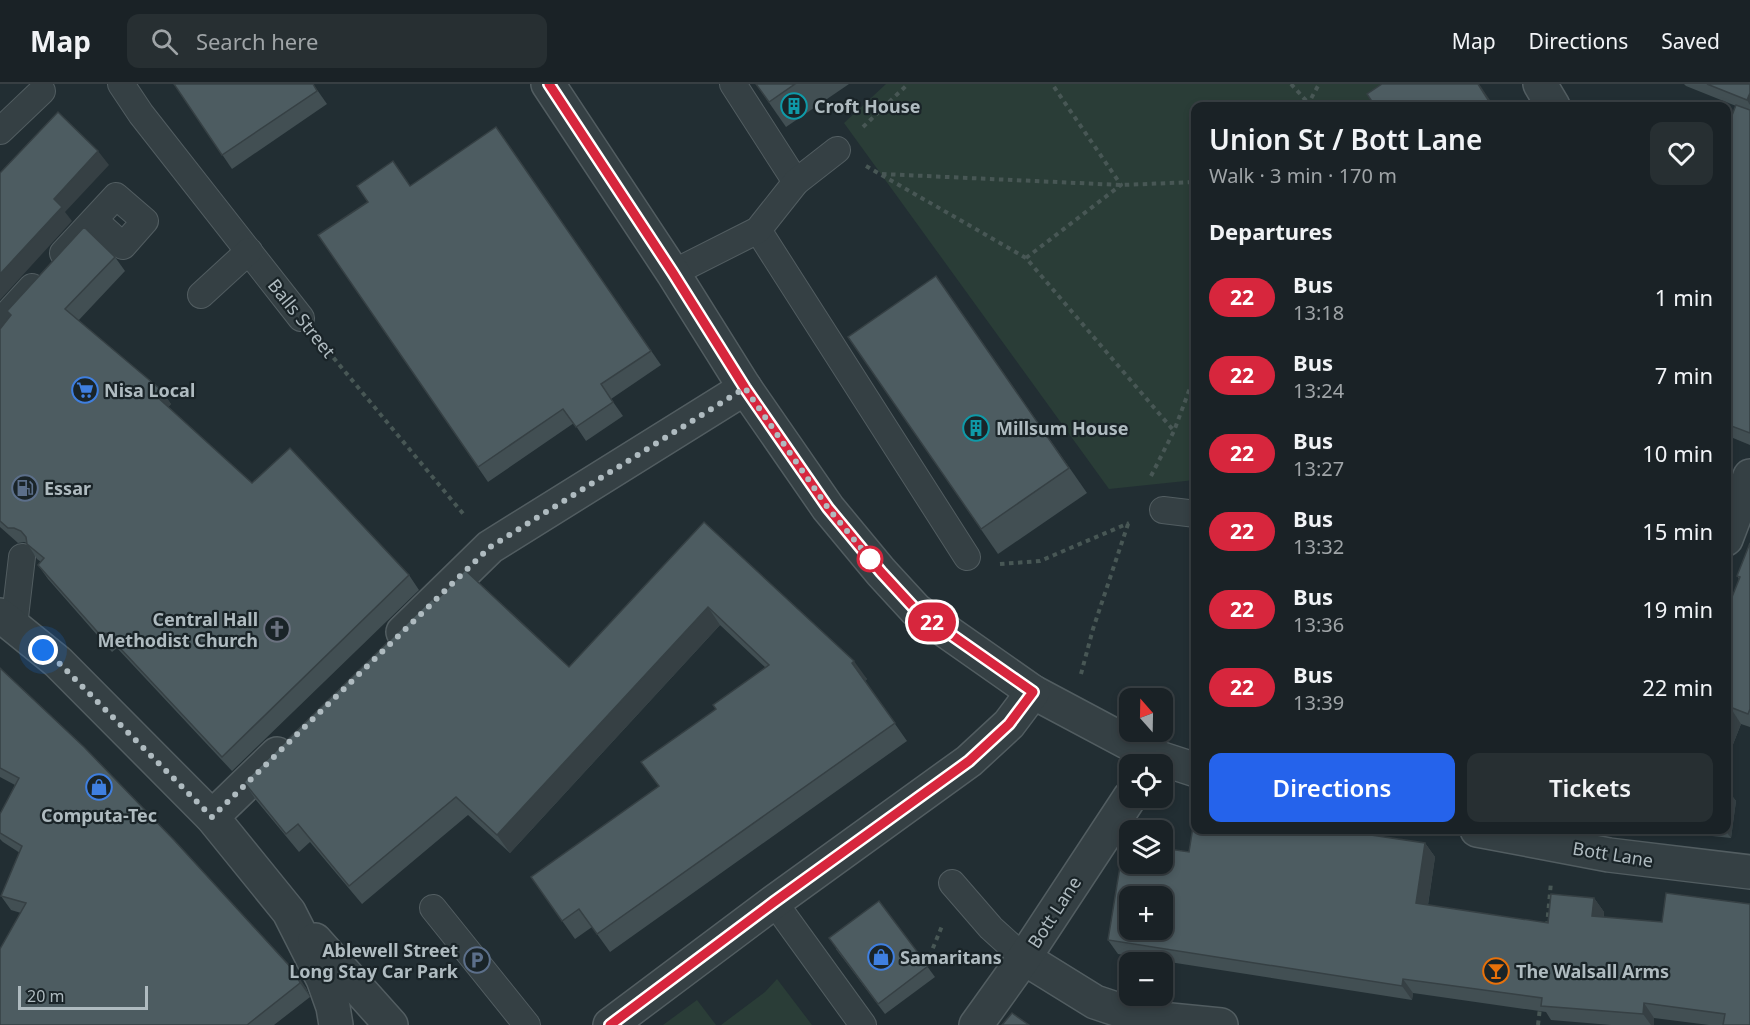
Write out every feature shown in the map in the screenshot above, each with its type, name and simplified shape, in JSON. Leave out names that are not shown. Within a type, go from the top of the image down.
[{"type":"street","points":[[548,84],[673,273],[745,388],[828,508],[881,572],[916,610],[1033,692],[1139,754]]},
{"type":"street","points":[[1540,84],[1551,102]]},
{"type":"street","points":[[381,654],[490,547],[745,388]]},
{"type":"street","points":[[1731,526],[1750,476]]},
{"type":"street","points":[[7,621],[58,662],[212,817],[289,912],[391,1025]]},
{"type":"street","points":[[610,1025],[774,902],[969,761],[1009,724],[1033,692]]},
{"type":"street","points":[[212,817],[296,735]]},
{"type":"street","points":[[1173,765],[1191,769]]},
{"type":"street","name":"Bott Lane","points":[[976,1025],[1024,958],[1123,808]]},
{"type":"street","name":"Bott Lane","points":[[1498,834],[1554,845],[1613,842],[1750,872]]},
{"type":"street","points":[[289,912],[324,979],[336,1025]]},
{"type":"street","points":[[1024,958],[1095,1002],[1140,1017],[1221,1025]]},
{"type":"lane","name":"Balls Street","points":[[121,84],[141,114],[301,318]]},
{"type":"lane","points":[[733,84],[796,182]]},
{"type":"lane","points":[[0,130],[42,91]]},
{"type":"lane","points":[[673,273],[758,230],[796,182],[837,150]]},
{"type":"lane","points":[[0,322],[94,220]]},
{"type":"lane","points":[[758,230],[967,557]]},
{"type":"lane","points":[[201,295],[249,251]]},
{"type":"lane","points":[[1163,510],[1191,513]]},
{"type":"lane","points":[[7,621],[22,557]]},
{"type":"lane","points":[[952,883],[991,928],[1024,958]]},
{"type":"lane","points":[[774,902],[863,1025]]},
{"type":"lane","points":[[433,908],[527,1025]]},
{"type":"path","points":[[908,84],[837,150],[1026,258],[1173,431]]},
{"type":"path","points":[[1052,84],[1121,185]]},
{"type":"path","points":[[1291,84],[1306,102]]},
{"type":"path","points":[[1311,102],[1319,84]]},
{"type":"path","points":[[881,174],[1121,185],[1191,182]]},
{"type":"path","points":[[1026,258],[1121,185]]},
{"type":"path","name":"Balls Street","points":[[301,318],[490,547]]},
{"type":"path","points":[[967,557],[991,565],[1040,561],[1163,510]]},
{"type":"path","points":[[1546,935],[1554,845]]},
{"type":"path","points":[[926,965],[944,924],[950,930]]},
{"type":"path","points":[[1538,1025],[1540,1002]]},
{"type":"green space","points":[[886,84],[1385,84],[1374,102],[1191,102],[1191,480],[1109,489],[844,123]]},
{"type":"green space","points":[[777,979],[812,1025],[721,1025],[765,992]]},
{"type":"green space","points":[[697,1000],[716,1025],[663,1025]]},
{"type":"building","points":[[174,84],[313,84],[317,91],[222,155]]},
{"type":"building","points":[[756,84],[795,84],[769,102]]},
{"type":"building","points":[[1382,84],[1478,84],[1489,102],[1372,102],[1367,94]]},
{"type":"building","points":[[1707,84],[1750,84],[1750,93],[1747,100]]},
{"type":"building","points":[[1736,105],[1750,110],[1750,433],[1731,426],[1731,118]]},
{"type":"building","points":[[58,112],[98,151],[54,199],[62,207],[0,274],[0,173]]},
{"type":"building","points":[[496,127],[651,351],[601,384],[613,402],[576,427],[563,409],[478,467],[318,235],[368,202],[357,186],[393,161],[410,186]]},
{"type":"building","points":[[84,227],[115,257],[65,309],[160,389],[155,395],[252,483],[290,448],[409,575],[222,757],[106,633],[102,637],[38,565],[44,558],[27,544],[26,537],[21,531],[8,528],[0,521],[0,329],[11,315],[7,311]]},
{"type":"building","name":"Millsum House","points":[[936,276],[1069,468],[981,529],[848,337]]},
{"type":"building","points":[[704,522],[854,661],[852,663],[895,723],[597,934],[579,909],[562,921],[531,877],[659,786],[641,762],[716,709],[713,705],[769,665],[708,607],[497,835],[456,797],[349,886],[298,824],[286,834],[244,782],[432,599],[435,602],[465,570],[569,667]]},
{"type":"building","points":[[1750,543],[1750,709],[1748,714],[1731,707],[1731,600],[1740,577],[1737,576]]},
{"type":"building","points":[[0,668],[84,747],[174,840],[296,973],[300,983],[247,1025],[0,1025],[0,949],[26,903],[1,896],[22,846],[0,833],[0,814],[19,778],[0,768]]},
{"type":"building","points":[[1192,834],[1364,834],[1425,843],[1416,903],[1548,923],[1551,894],[1594,898],[1592,916],[1662,922],[1666,893],[1750,904],[1750,1025],[1723,1025],[1725,1014],[1644,1003],[1643,1014],[1541,1006],[1542,998],[1403,979],[1402,986],[1108,940],[1119,873],[1173,874],[1173,850],[1189,852]]},
{"type":"building","name":"Samaritans","points":[[879,901],[928,966],[878,1004],[829,938]]},
{"type":"building","points":[[1012,1013],[1029,1025],[1002,1025]]},
{"type":"bus line","name":"22","points":[[549,84],[673,273],[745,388],[828,508],[916,610],[1033,692],[1009,724],[969,761],[774,902],[610,1025]]},
{"type":"place","name":"Croft House","points":[[794,106]]},
{"type":"place","name":"Nisa Local","points":[[85,390]]},
{"type":"place","name":"Millsum House","points":[[976,428]]},
{"type":"place","name":"Essar","points":[[25,488]]},
{"type":"place","name":"Central Hall Methodist Church","points":[[277,629]]},
{"type":"place","name":"Computa-Tec","points":[[99,787]]},
{"type":"place","name":"Samaritans","points":[[881,957]]},
{"type":"place","name":"Ablewell Street Long Stay Car Park","points":[[477,960]]},
{"type":"place","name":"The Walsall Arms","points":[[1496,971]]},
{"type":"route","points":[[43,650],[58,662],[212,817],[490,547],[745,388],[828,508],[870,559]]}]
